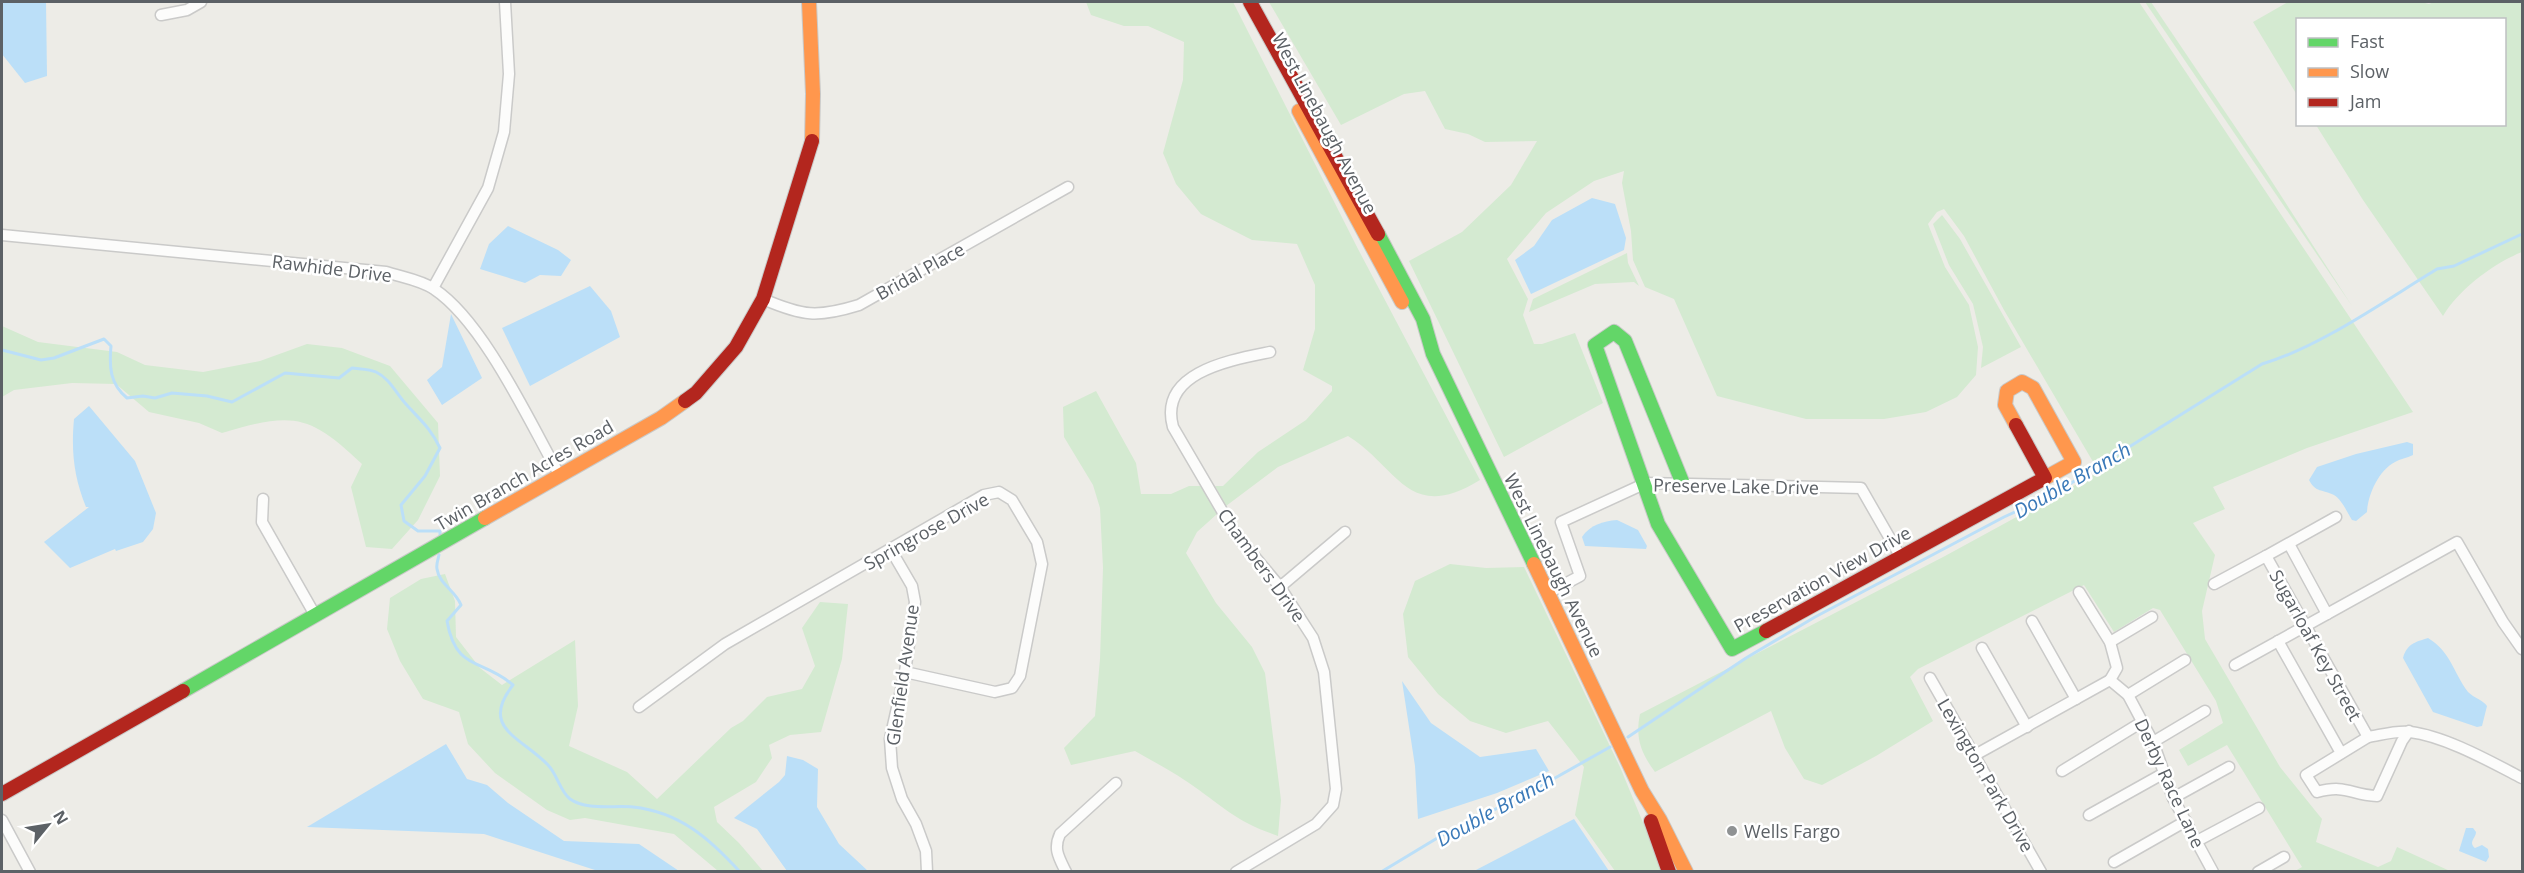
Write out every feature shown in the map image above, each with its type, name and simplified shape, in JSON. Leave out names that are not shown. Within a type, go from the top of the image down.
[{"type":"street","points":[[161,15],[187,10],[201,2]]},
{"type":"street","points":[[433,288],[488,188],[504,132],[509,74],[505,2]]},
{"type":"street","name":"Twin Branch Acres Road","points":[[2,794],[661,418],[696,393],[736,347],[763,299],[812,146],[813,94],[808,2]]},
{"type":"street","name":"West Linebaugh Avenue","points":[[1239,2],[1335,166]]},
{"type":"street","name":"West Linebaugh Avenue","points":[[1250,2],[1361,215],[1423,319],[1434,354],[1642,791],[1660,820],[1686,872]]},
{"type":"street","name":"Bridal Place","points":[[763,299],[793,312],[830,315],[859,305],[1068,187]]},
{"type":"street","name":"Rawhide Drive","points":[[2,235],[386,272],[433,288],[457,309],[487,347],[560,476]]},
{"type":"street","name":"Preservation View Drive","points":[[1683,484],[1625,341],[1614,332],[1595,345],[1646,483],[1658,524],[1732,649],[1900,556],[2045,478],[2074,462],[2033,388],[2022,382],[2007,391],[2005,405],[2045,478]]},
{"type":"street","name":"Chambers Drive","points":[[1236,872],[1316,824],[1333,805],[1336,789],[1321,660],[1307,627],[1280,587],[1235,533],[1173,427],[1169,413],[1178,387],[1218,363],[1270,352]]},
{"type":"street","name":"Preserve Lake Drive","points":[[1548,593],[1580,576],[1561,522],[1646,483],[1861,488],[1900,556]]},
{"type":"street","name":"Springrose Drive","points":[[639,707],[725,644],[984,495],[999,492],[1012,500],[1032,533],[1037,542],[1042,564],[1020,676],[1012,688],[995,692],[905,672]]},
{"type":"street","points":[[263,499],[262,522],[315,615]]},
{"type":"street","points":[[2266,556],[2336,517]]},
{"type":"street","points":[[1280,587],[1345,532]]},
{"type":"street","points":[[2235,665],[2457,542],[2504,622],[2523,649]]},
{"type":"street","points":[[2289,544],[2327,614]]},
{"type":"street","name":"Glenfield Avenue","points":[[891,550],[912,586],[915,602],[905,672],[890,739],[892,768],[926,851],[927,872]]},
{"type":"street","name":"Sugarloaf Key Street","points":[[2214,584],[2266,556],[2368,737],[2409,731],[2439,740],[2523,778]]},
{"type":"street","points":[[1975,755],[2110,680],[2117,668],[2110,642],[2079,592]]},
{"type":"street","points":[[2110,642],[2152,617]]},
{"type":"street","points":[[2032,621],[2076,699]]},
{"type":"street","points":[[2278,641],[2341,753]]},
{"type":"street","points":[[1982,648],[2027,727]]},
{"type":"street","points":[[2110,680],[2128,695],[2185,660]]},
{"type":"street","name":"Lexington Park Drive","points":[[1930,678],[2040,872]]},
{"type":"street","name":"Derby Race Lane","points":[[2128,695],[2153,742],[2174,798],[2210,870]]},
{"type":"street","points":[[2153,742],[2205,711]]},
{"type":"street","points":[[2062,771],[2142,722]]},
{"type":"street","points":[[2368,737],[2307,775],[2317,792],[2335,788],[2365,796],[2377,796],[2402,741],[2409,731]]},
{"type":"street","points":[[2174,798],[2229,767]]},
{"type":"street","points":[[2089,815],[2166,772]]},
{"type":"street","points":[[1066,872],[1056,853],[1056,843],[1060,834],[1116,783]]},
{"type":"street","name":"West Linebaugh Avenue","points":[[1642,791],[1669,872]]},
{"type":"street","points":[[2197,841],[2259,808]]},
{"type":"street","points":[[2,820],[30,872]]},
{"type":"street","points":[[2114,862],[2186,821]]},
{"type":"street","points":[[2258,872],[2284,857]]},
{"type":"green space","points":[[1086,2],[1233,2],[1358,249],[1480,480],[1456,492],[1436,496],[1420,494],[1393,476],[1348,436],[1278,467],[1226,506],[1215,486],[1223,486],[1258,452],[1306,420],[1332,391],[1332,386],[1303,370],[1315,329],[1315,285],[1297,244],[1252,240],[1201,214],[1176,184],[1163,153],[1183,80],[1184,42],[1148,26],[1124,26],[1091,15]]},
{"type":"green space","points":[[1269,2],[2139,2],[2413,412],[2307,448],[2213,487],[2225,509],[2193,523],[2215,555],[2202,611],[2205,639],[2280,767],[2322,819],[2316,842],[2378,867],[2391,861],[2397,847],[2450,871],[2295,871],[2302,867],[2227,745],[2188,766],[2179,750],[2223,723],[2216,701],[2160,610],[2153,608],[2114,632],[2084,585],[1918,669],[1910,677],[1933,721],[1876,756],[1822,785],[1804,779],[1785,748],[1771,711],[1655,772],[1640,745],[1638,731],[1640,714],[1945,556],[2099,472],[2004,310],[1964,236],[1944,209],[1937,212],[1928,224],[1945,267],[1969,305],[1978,347],[1976,375],[1957,397],[1926,412],[1884,419],[1806,419],[1717,396],[1674,299],[1645,287],[1633,260],[1631,231],[1622,183],[1624,171],[1594,181],[1546,213],[1507,259],[1528,299],[1523,315],[1534,344],[1542,344],[1575,333],[1603,403],[1504,457],[1409,261],[1462,232],[1511,185],[1537,141],[1485,142],[1468,134],[1445,129],[1425,91],[1404,94],[1341,125]]},
{"type":"green space","points":[[2145,2],[2151,2],[2267,174],[2352,306]]},
{"type":"green space","points":[[2288,2],[2421,2],[2429,4],[2434,2],[2522,2],[2522,252],[2478,278],[2467,287],[2443,316],[2363,200],[2317,126],[2506,126],[2506,18],[2296,18],[2296,93],[2253,22]]},
{"type":"green space","points":[[1942,215],[1960,239],[2021,347],[1981,368],[1983,347],[1973,304],[1949,265],[1933,224]]},
{"type":"green space","points":[[1627,253],[1628,263],[1639,286],[1634,282],[1595,284],[1529,312],[1533,299]]},
{"type":"green space","points":[[2,326],[38,342],[117,352],[145,365],[203,372],[260,361],[307,344],[342,348],[390,366],[438,423],[440,476],[418,520],[392,549],[366,547],[351,487],[362,464],[328,435],[313,426],[283,420],[246,426],[222,433],[199,423],[149,412],[116,384],[72,383],[14,390],[2,397]]},
{"type":"green space","points":[[1096,391],[1136,463],[1141,494],[1171,494],[1189,486],[1201,486],[1217,514],[1197,532],[1186,553],[1216,603],[1252,647],[1265,673],[1281,800],[1278,836],[1236,817],[1184,779],[1135,751],[1071,765],[1064,748],[1095,716],[1100,659],[1103,568],[1100,508],[1093,485],[1064,437],[1063,407]]},
{"type":"green space","points":[[1450,564],[1486,568],[1524,567],[1620,767],[1663,871],[1615,871],[1575,815],[1584,767],[1548,721],[1506,733],[1470,721],[1438,694],[1408,657],[1403,614],[1415,581]]},
{"type":"green space","points":[[445,574],[455,601],[456,637],[480,668],[502,685],[575,640],[578,706],[569,746],[627,772],[657,799],[767,697],[802,689],[815,666],[802,628],[820,602],[848,604],[842,659],[821,732],[790,735],[769,745],[772,758],[756,782],[714,807],[717,822],[763,871],[718,871],[674,834],[585,818],[570,820],[547,810],[495,773],[468,744],[459,712],[423,699],[400,661],[387,629],[390,598],[421,579]]},
{"type":"water","points":[[2,2],[46,2],[47,76],[25,83],[2,54]]},
{"type":"water","points":[[1592,198],[1615,204],[1626,238],[1624,250],[1531,294],[1515,260],[1534,246],[1552,220]]},
{"type":"water","points":[[508,226],[558,250],[571,260],[561,276],[540,275],[525,283],[480,269],[489,244]]},
{"type":"water","points":[[590,286],[611,311],[620,337],[530,386],[502,328]]},
{"type":"water","points":[[451,314],[482,378],[442,405],[427,380],[442,367]]},
{"type":"water","points":[[89,406],[135,461],[156,513],[153,529],[143,542],[116,551],[115,549],[70,568],[44,542],[89,507],[86,507],[79,485],[74,464],[73,442],[74,419]]},
{"type":"water","points":[[2407,442],[2413,444],[2413,455],[2395,462],[2384,471],[2369,498],[2367,512],[2356,521],[2352,520],[2337,497],[2317,489],[2309,480],[2317,467],[2356,454]]},
{"type":"water","points":[[1617,520],[1638,530],[1647,546],[1646,549],[1585,546],[1582,537],[1589,529]]},
{"type":"water","points":[[2428,638],[2447,656],[2468,692],[2487,706],[2482,726],[2477,727],[2433,712],[2403,658],[2412,644]]},
{"type":"water","points":[[1402,681],[1431,723],[1480,757],[1536,749],[1549,771],[1497,793],[1418,819],[1415,766]]},
{"type":"water","points":[[446,744],[467,779],[487,785],[508,803],[564,841],[639,844],[679,871],[598,871],[484,834],[307,827]]},
{"type":"water","points":[[787,756],[803,760],[818,769],[817,807],[839,844],[868,871],[787,871],[757,829],[734,818],[785,775]]},
{"type":"water","points":[[1574,819],[1609,871],[1474,871]]},
{"type":"water","points":[[2466,828],[2473,828],[2476,832],[2472,842],[2475,848],[2482,845],[2488,849],[2489,857],[2486,862],[2459,851]]},
{"type":"waterway","name":"Double Branch","points":[[1628,737],[1746,658],[1815,617],[2004,517],[2052,495],[2262,364],[2284,357],[2329,335],[2437,269],[2454,266],[2522,234]]},
{"type":"waterway","name":"Double Branch","points":[[2,350],[41,360],[54,358],[104,339],[111,346],[110,361],[114,381],[127,398],[143,396],[155,398],[172,393],[207,396],[232,402],[285,373],[339,378],[352,368],[376,372],[389,382],[432,434],[440,448],[425,476],[401,505],[404,521],[418,531],[440,531],[440,535]]},
{"type":"waterway","name":"Double Branch","points":[[439,555],[438,574],[461,605],[447,621],[457,649],[464,657],[513,685],[500,712],[502,722],[516,739],[548,765],[567,796],[584,805],[633,807],[650,810],[680,821],[705,838],[740,872]]},
{"type":"waterway","name":"Double Branch","points":[[1381,872],[1439,837],[1532,791],[1610,747]]},
{"type":"traffic: fast","points":[[1378,234],[1423,319],[1433,354],[1534,564]]},
{"type":"traffic: fast","points":[[1683,484],[1625,341],[1614,332],[1595,345],[1658,524],[1732,649],[1766,631]]},
{"type":"traffic: fast","points":[[183,691],[485,518]]},
{"type":"traffic: slow","points":[[809,2],[813,94],[812,141]]},
{"type":"traffic: slow","points":[[1299,111],[1402,302]]},
{"type":"traffic: slow","points":[[2016,425],[2005,405],[2007,391],[2022,382],[2033,388],[2074,462],[2045,478]]},
{"type":"traffic: slow","points":[[485,518],[661,418],[685,401]]},
{"type":"traffic: slow","points":[[1534,564],[1642,791],[1660,820],[1686,872]]},
{"type":"traffic: jam","points":[[1250,2],[1378,234]]},
{"type":"traffic: jam","points":[[685,401],[696,393],[736,347],[763,299],[812,141]]},
{"type":"traffic: jam","points":[[1766,631],[2045,478],[2016,425]]},
{"type":"traffic: jam","points":[[2,794],[183,691]]},
{"type":"traffic: jam","points":[[1651,821],[1669,872]]},
{"type":"place","name":"Wells Fargo","points":[[1732,831]]}]
